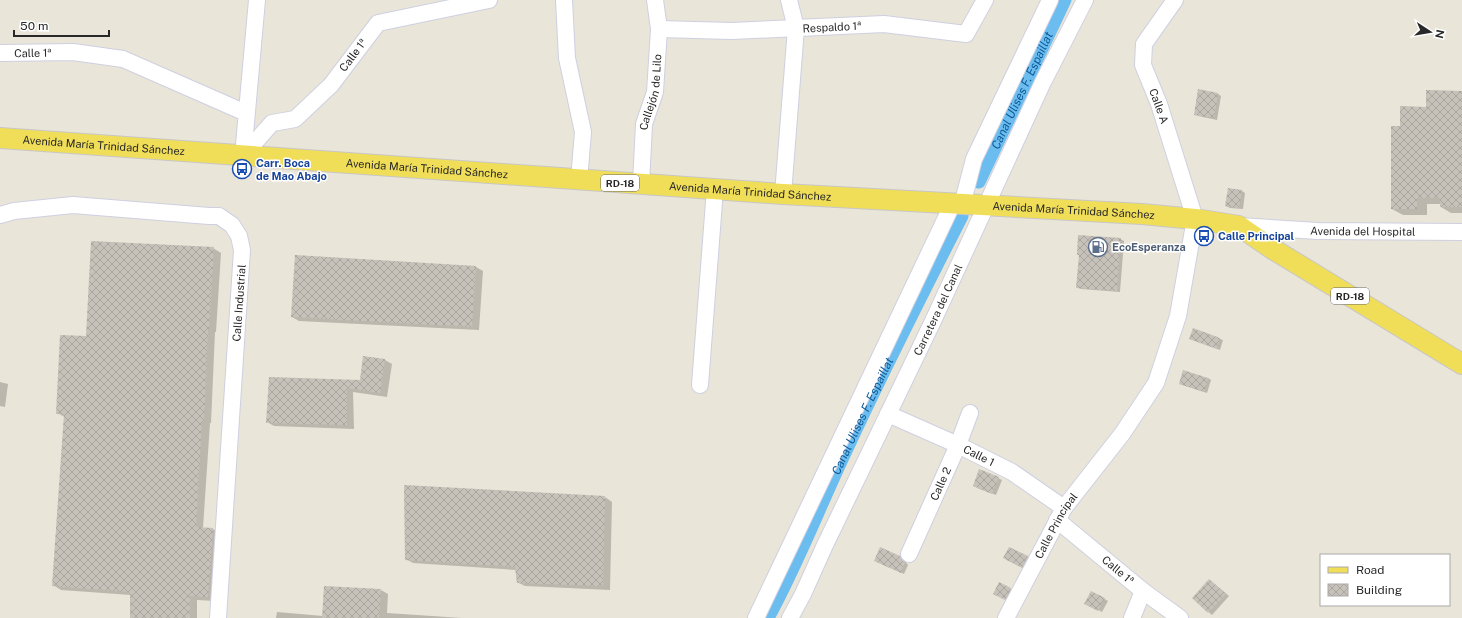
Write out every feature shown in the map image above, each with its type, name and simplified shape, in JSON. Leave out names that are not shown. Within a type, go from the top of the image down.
[{"type":"main road","name":"Avenida María Trinidad Sánchez","points":[[0,138],[783,194],[1194,219],[1239,226],[1271,248],[1462,364]]},
{"type":"street","points":[[243,156],[257,0]]},
{"type":"street","name":"Calle 1ª","points":[[243,156],[272,124],[295,119],[331,85],[378,22],[489,0]]},
{"type":"street","points":[[564,0],[567,58],[583,132],[579,180]]},
{"type":"street","name":"Callejón de Lilo","points":[[641,184],[644,124],[655,92],[659,29],[655,0]]},
{"type":"street","points":[[783,194],[796,28],[789,0]]},
{"type":"street","name":"Respaldo 1ª","points":[[659,29],[732,31],[884,24],[966,34],[985,0]]},
{"type":"street","points":[[756,618],[957,205],[974,159],[1050,0]]},
{"type":"street","name":"Carretera del Canal","points":[[790,618],[803,594],[987,206],[1043,82],[1085,0]]},
{"type":"street","name":"Calle A","points":[[1175,0],[1144,44],[1143,65],[1159,104],[1194,219]]},
{"type":"street","name":"Calle 1ª","points":[[0,53],[73,52],[123,59],[246,113]]},
{"type":"street","points":[[700,385],[715,189]]},
{"type":"street","name":"Calle Industrial","points":[[0,215],[14,211],[73,206],[219,216],[232,225],[239,236],[242,250],[218,618]]},
{"type":"street","name":"Calle Principal","points":[[1010,617],[1060,514],[1122,434],[1156,383],[1178,316],[1194,219]]},
{"type":"street","name":"Avenida del Hospital","points":[[1239,226],[1318,231],[1462,232]]},
{"type":"street","name":"Calle 1","points":[[888,414],[958,445],[1012,472],[1060,514]]},
{"type":"street","name":"Calle 2","points":[[909,554],[958,445],[970,414]]},
{"type":"street","name":"Calle 1ª","points":[[1060,514],[1143,591],[1180,618]]},
{"type":"street","points":[[1132,618],[1143,591]]},
{"type":"building","points":[[1198,89],[1218,93],[1214,118],[1194,115]]},
{"type":"building","points":[[1426,90],[1462,91],[1462,207],[1440,207],[1440,198],[1417,198],[1417,209],[1391,209],[1391,126],[1400,126],[1400,106],[1426,107]]},
{"type":"building","points":[[1228,188],[1242,190],[1239,208],[1225,206]]},
{"type":"building","points":[[1078,235],[1121,238],[1117,291],[1076,288],[1079,255],[1077,255]]},
{"type":"building","points":[[91,241],[214,247],[196,527],[213,528],[208,597],[190,596],[190,618],[130,618],[130,592],[52,586],[64,414],[56,414],[60,335],[86,336]]},
{"type":"building","points":[[295,255],[476,266],[472,327],[291,317]]},
{"type":"building","points":[[1193,328],[1220,338],[1217,349],[1189,339]]},
{"type":"building","points":[[363,356],[385,359],[380,393],[347,388],[347,425],[266,423],[269,377],[360,380]]},
{"type":"building","points":[[1183,370],[1208,378],[1204,392],[1179,384]]},
{"type":"building","points":[[979,469],[999,477],[992,494],[973,486]]},
{"type":"building","points":[[404,485],[605,496],[603,586],[517,583],[515,567],[405,560]]},
{"type":"building","points":[[880,547],[900,556],[905,563],[901,573],[874,561]]},
{"type":"building","points":[[1009,547],[1028,556],[1022,568],[1003,558]]},
{"type":"building","points":[[1209,579],[1226,594],[1208,613],[1192,598]]},
{"type":"building","points":[[999,582],[1011,588],[1005,600],[993,594]]},
{"type":"building","points":[[324,586],[381,589],[379,618],[322,618]]},
{"type":"building","points":[[1091,591],[1105,598],[1098,611],[1084,604]]},
{"type":"waterway","name":"Canal Ulises F. Espaillat","points":[[979,182],[1065,0]]},
{"type":"waterway","name":"Canal Ulises F. Espaillat","points":[[768,618],[779,598],[873,393],[962,216]]},
{"type":"place","name":"Carr. Boca de Mao Abajo","points":[[242,169]]},
{"type":"place","name":"Calle Principal","points":[[1204,236]]},
{"type":"place","name":"EcoEsperanza","points":[[1098,247]]}]
